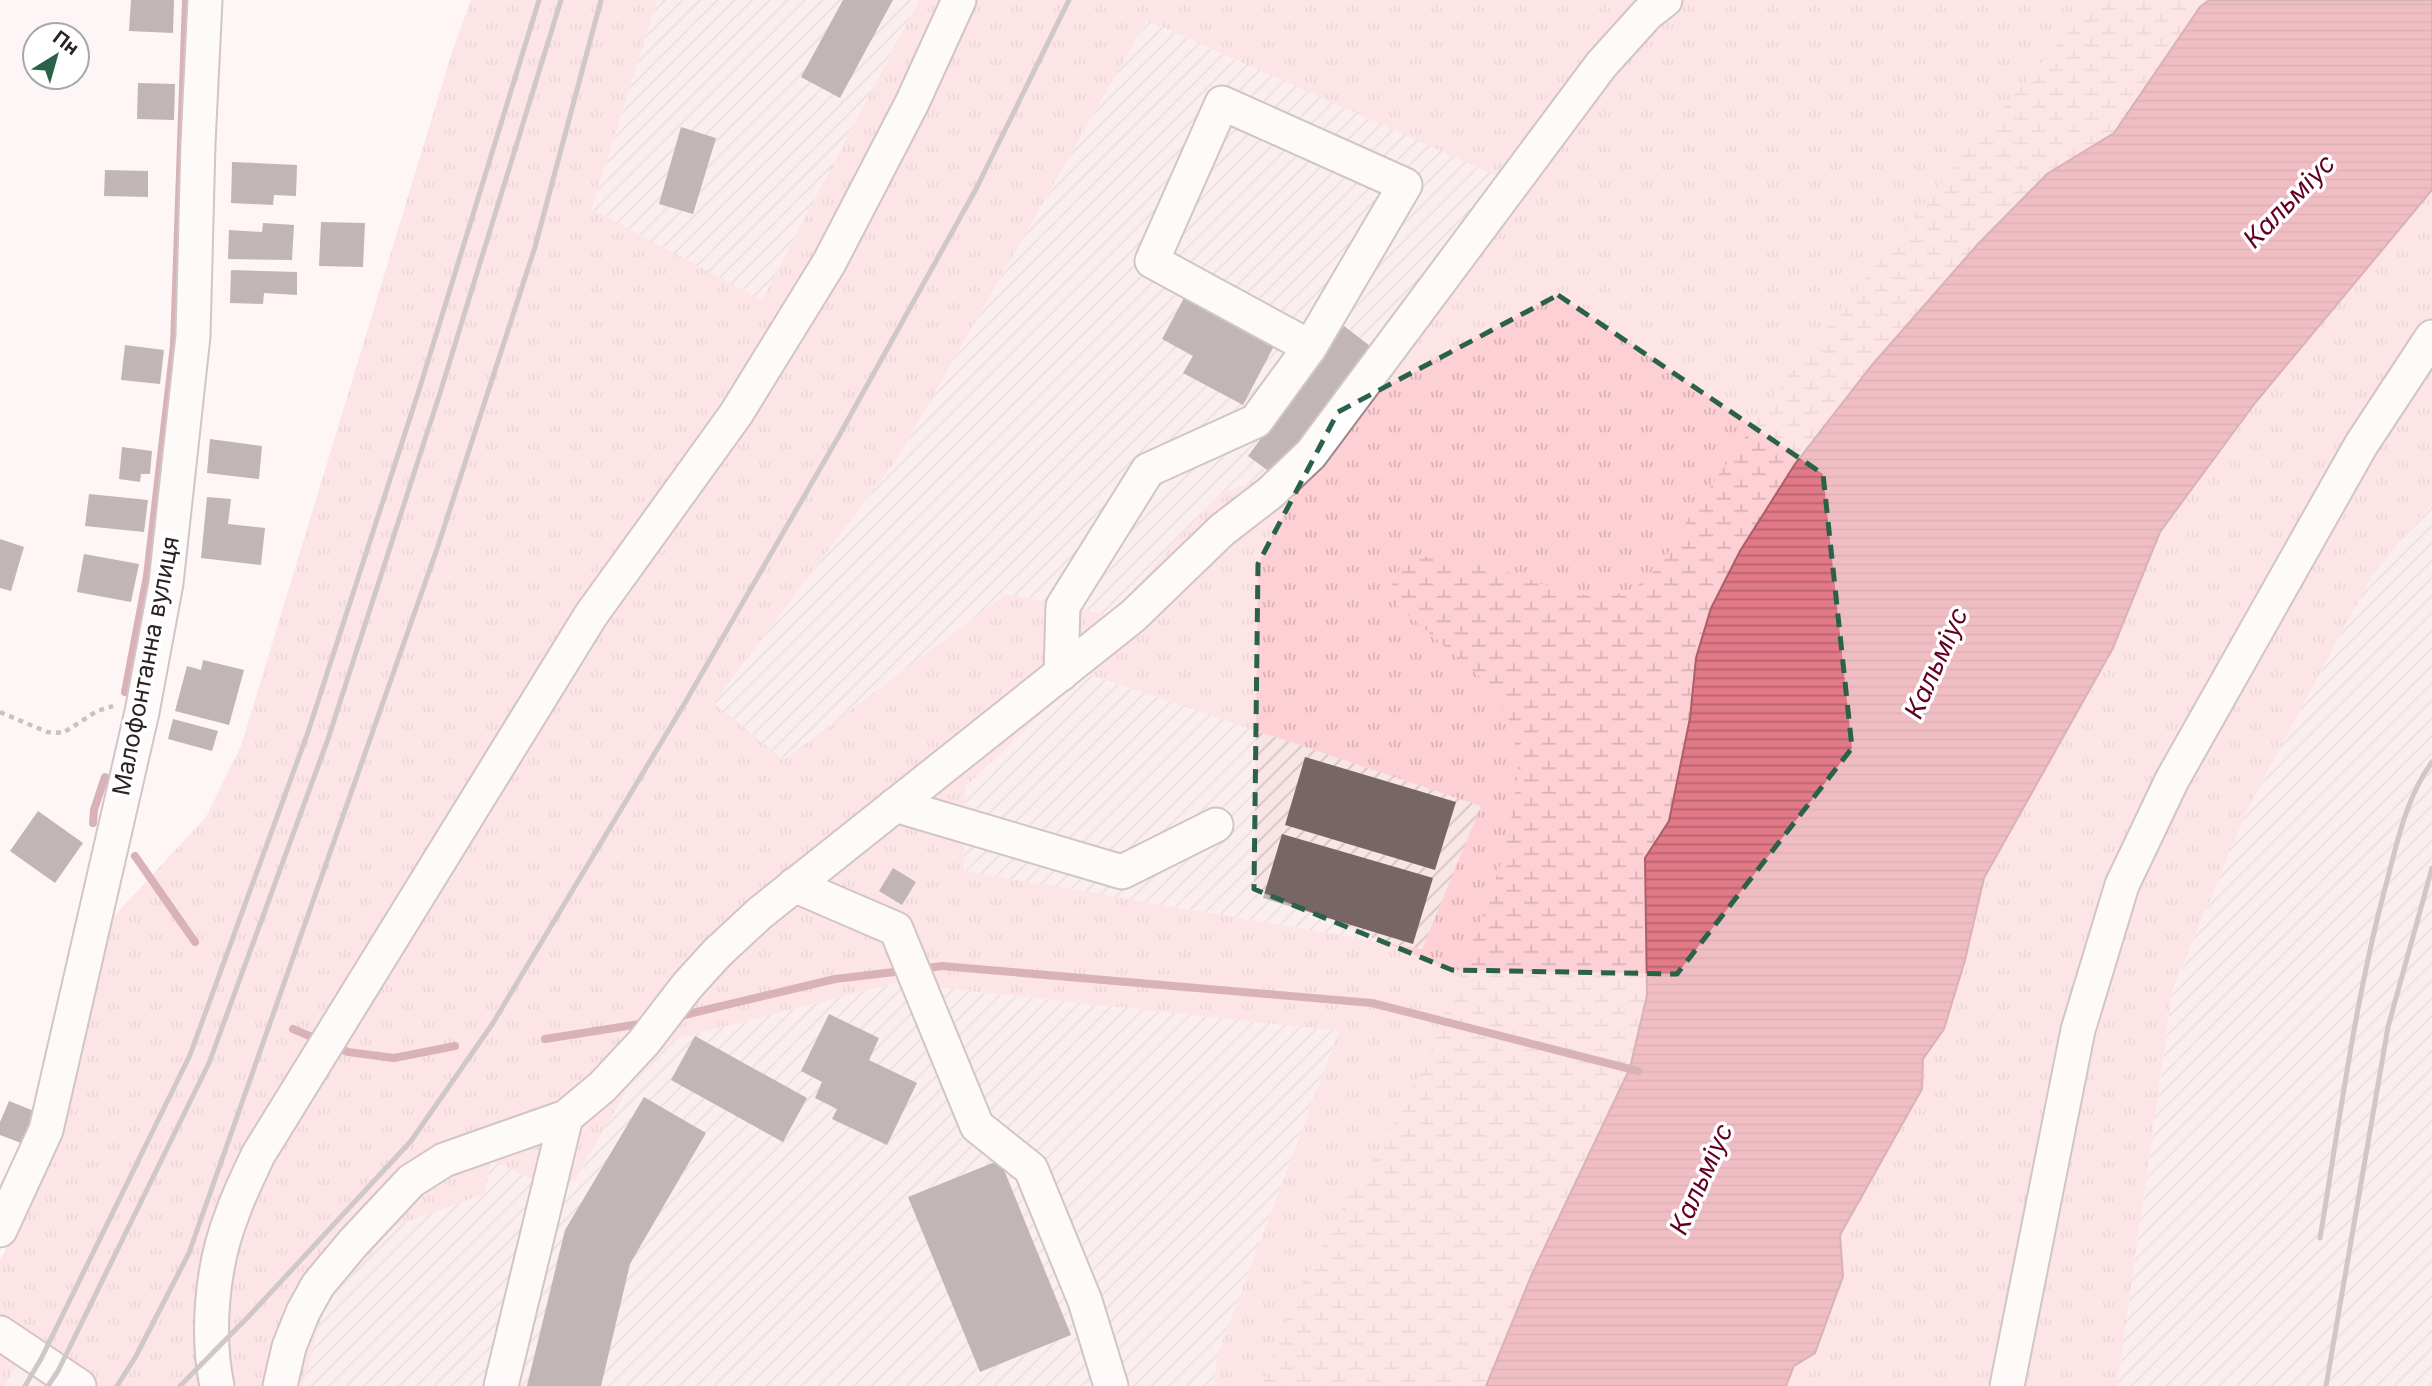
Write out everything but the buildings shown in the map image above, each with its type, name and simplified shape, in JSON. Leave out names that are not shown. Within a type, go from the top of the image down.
[{"type":"street","name":"Малофонтанна вулиця","points":[[0,1230],[46,1130],[142,712],[166,583],[193,336],[205,0]]},
{"type":"street","points":[[217,1386],[213,1366],[213,1288],[230,1217],[258,1155],[591,615],[736,414],[821,274],[912,103],[959,0]]},
{"type":"street","points":[[280,1386],[289,1347],[303,1312],[318,1285],[353,1242],[411,1181],[443,1160],[566,1117],[602,1087],[644,1042],[687,986],[717,953],[794,885],[1133,616],[1222,530],[1270,493],[1311,454],[1601,65],[1647,14],[1665,0]]},
{"type":"street","points":[[1061,674],[1063,606],[1148,470],[1256,421],[1310,347],[1405,185],[1222,103],[1152,261],[1310,347]]},
{"type":"street","points":[[2007,1386],[2078,1030],[2122,885],[2172,780],[2354,457],[2432,337]]},
{"type":"street","points":[[895,805],[1122,872],[1216,825]]},
{"type":"street","points":[[794,885],[896,929],[977,1126],[1031,1169],[1085,1301],[1111,1386]]},
{"type":"street","points":[[500,1386],[566,1117]]},
{"type":"street","points":[[0,1333],[79,1386]]},
{"type":"path","points":[[0,712],[47,732],[63,733],[111,705]]},
{"type":"highlighted area","points":[[1558,295],[1823,474],[1852,748],[1677,974],[1452,970],[1254,889],[1258,564],[1338,412]]},
{"type":"shaded area","points":[[657,0],[919,0],[762,301],[592,210]]},
{"type":"shaded area","points":[[1147,20],[1497,175],[1274,475],[1220,493],[1110,615],[1006,594],[784,761],[714,703],[899,456]]},
{"type":"shaded area","points":[[2432,503],[2432,1386],[2117,1386],[2173,990],[2249,806],[2372,576]]},
{"type":"shaded area","points":[[1084,673],[1482,806],[1422,949],[963,871],[965,787]]},
{"type":"shaded area","points":[[896,983],[1339,1031],[1217,1356],[1214,1386],[303,1386],[323,1307],[395,1226],[485,1194],[491,1160],[541,1163],[574,1181],[627,1090],[672,1040]]},
{"type":"shaded area","points":[[22,1358],[55,1386],[4,1386]]},
{"type":"green space","points":[[471,0],[657,0],[592,209],[762,300],[919,0],[2209,0],[2200,7],[2114,133],[2047,174],[1978,244],[1872,365],[1795,464],[1740,551],[1696,658],[1690,718],[1669,821],[1647,995],[1486,1386],[1214,1386],[1217,1356],[1339,1031],[896,983],[672,1040],[627,1090],[574,1181],[542,1163],[532,1179],[491,1160],[485,1194],[395,1226],[324,1307],[303,1386],[55,1386],[22,1358],[4,1386],[0,1386],[0,1261],[58,1136],[104,927],[206,817],[241,746],[452,52]],"holes":[[[1147,20],[1497,176],[1275,475],[1220,493],[1110,615],[1006,594],[784,760],[714,703],[899,456]],[[1084,673],[1481,806],[1422,949],[964,871],[965,787]]]},
{"type":"green space","points":[[2095,0],[2209,0],[2200,7],[2114,133],[2047,174],[1978,244],[1872,365],[1795,464],[1740,551],[1711,608],[1696,658],[1690,718],[1669,821],[1645,858],[1647,995],[1630,1068],[1532,1274],[1486,1386],[1261,1386],[1295,1297],[1345,1203],[1421,1075],[1488,902],[1505,850],[1514,805],[1518,768],[1515,734],[1505,710],[1480,677],[1397,605],[1392,584],[1401,566],[1421,556],[1490,566],[1542,584],[1592,597],[1630,592],[1661,565],[1691,514],[1772,399],[1951,169]]},
{"type":"green space","points":[[2432,190],[2432,503],[2372,576],[2249,806],[2173,989],[2117,1386],[1786,1386],[1843,1276],[1840,1235],[1922,1089],[1923,1059],[1944,1029],[1965,960],[1984,878],[2113,648],[2160,532],[2255,403]]},
{"type":"water","name":"Кальміус","points":[[2209,0],[2432,0],[2432,190],[2255,403],[2160,532],[2113,648],[1984,878],[1965,960],[1944,1029],[1923,1059],[1922,1089],[1840,1235],[1843,1276],[1815,1353],[1794,1366],[1786,1386],[1486,1386],[1532,1274],[1630,1068],[1647,995],[1645,858],[1669,821],[1690,718],[1696,658],[1711,608],[1740,551],[1795,464],[1872,365],[1978,244],[2047,174],[2114,133],[2200,7]]},
{"type":"waterway","points":[[125,692],[147,576],[174,345],[186,0]]},
{"type":"waterway","points":[[93,823],[94,810],[105,777]]},
{"type":"waterway","points":[[135,856],[195,942]]},
{"type":"waterway","points":[[920,969],[942,966],[1372,1003],[1638,1071]]},
{"type":"waterway","points":[[676,1017],[835,979],[903,971]]},
{"type":"waterway","points":[[545,1039],[646,1023]]},
{"type":"waterway","points":[[293,1029],[319,1040]]},
{"type":"waterway","points":[[334,1046],[348,1052],[394,1058],[455,1046]]},
{"type":"railway","points":[[25,1386],[41,1359],[190,1055],[308,732],[420,387],[539,0]]},
{"type":"railway","points":[[48,1386],[58,1371],[209,1063],[328,739],[440,393],[561,0]]},
{"type":"railway","points":[[117,1386],[136,1356],[189,1253],[437,549],[535,247],[601,0]]},
{"type":"railway","points":[[180,1386],[249,1316],[411,1141],[493,1023],[686,701],[840,434],[976,189],[1069,0]]},
{"type":"railway","points":[[2320,1238],[2349,1059],[2376,925],[2404,820],[2416,789],[2432,762]]},
{"type":"railway","points":[[2326,1386],[2388,1027],[2432,868]]}]
